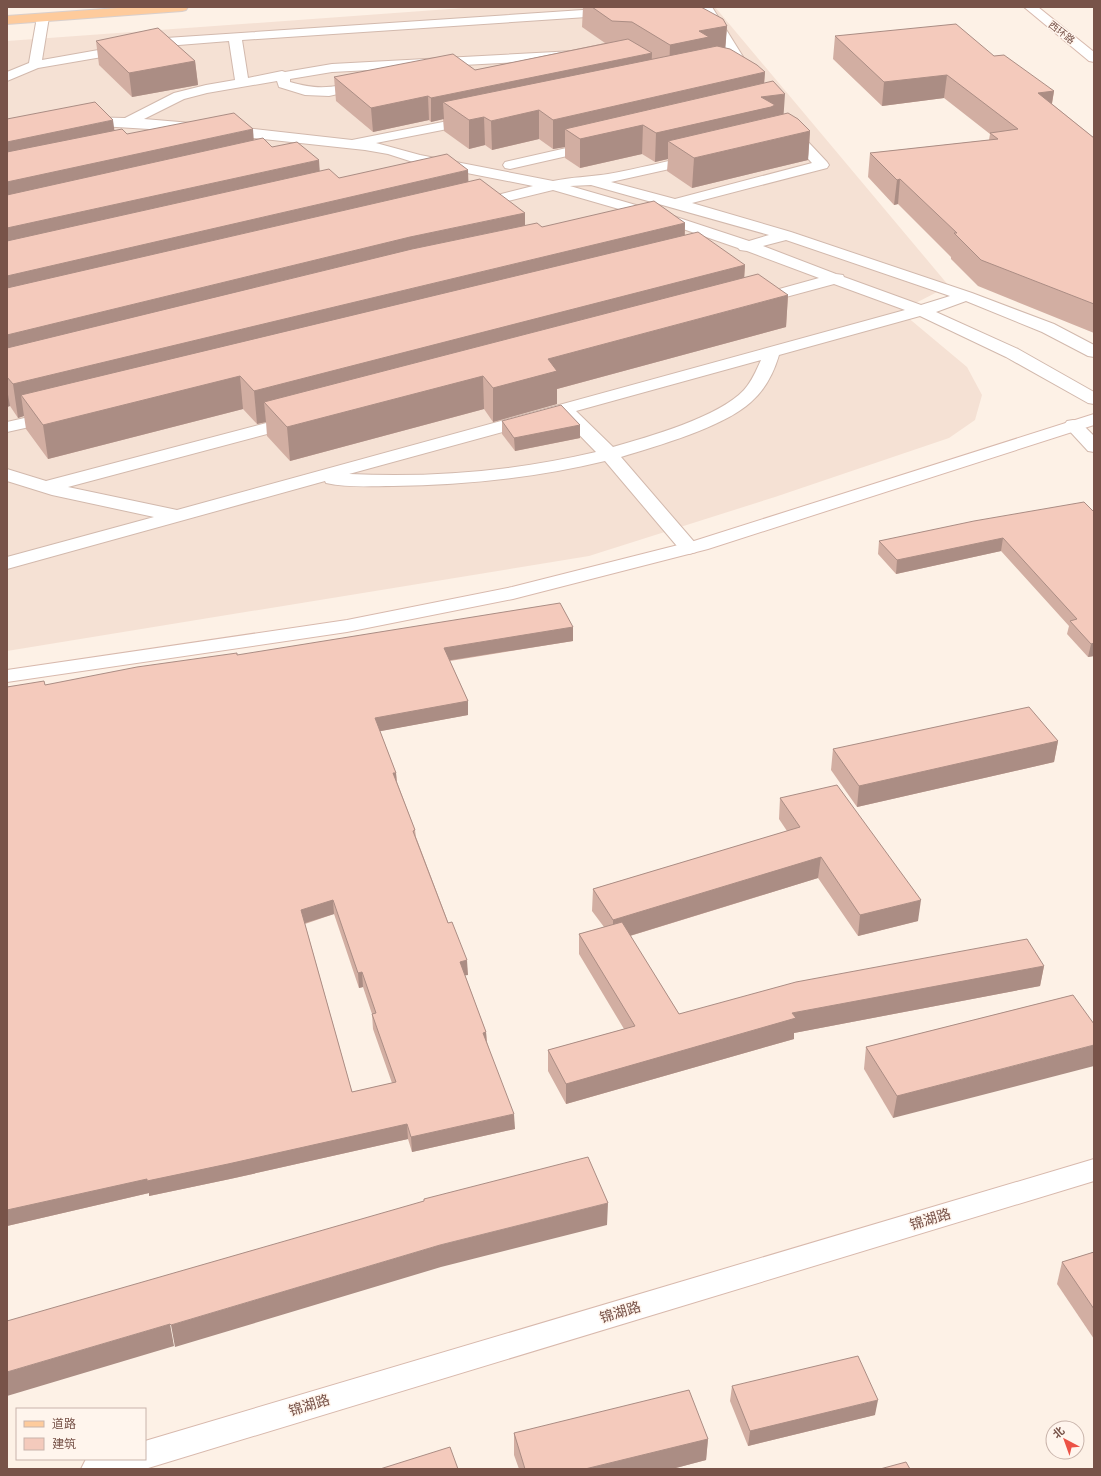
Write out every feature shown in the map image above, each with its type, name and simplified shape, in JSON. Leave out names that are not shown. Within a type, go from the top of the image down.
[{"type":"main road","points":[[7,14],[96,7]]},
{"type":"main road","points":[[7,20],[182,7]]},
{"type":"street","points":[[706,7],[748,77],[759,88]]},
{"type":"street","name":"西环路","points":[[1030,7],[1094,58]]},
{"type":"street","name":"西环路","points":[[1048,7],[1094,43]]},
{"type":"street","points":[[7,77],[35,65],[166,42],[623,11]]},
{"type":"street","points":[[35,65],[43,17]]},
{"type":"street","points":[[235,37],[242,82]]},
{"type":"street","points":[[129,122],[179,96],[206,89],[282,75],[368,64],[588,54]]},
{"type":"street","points":[[530,70],[544,66],[558,55]]},
{"type":"street","points":[[395,77],[454,64],[461,71],[476,74]]},
{"type":"street","points":[[726,68],[748,77]]},
{"type":"street","points":[[282,75],[284,84],[305,91],[329,92],[373,82]]},
{"type":"street","points":[[308,152],[488,117]]},
{"type":"street","points":[[72,125],[129,122],[229,129],[349,144],[403,153],[425,151],[510,165],[590,181],[675,203],[786,236],[966,296],[1048,328],[1094,352]]},
{"type":"street","points":[[183,139],[229,129]]},
{"type":"street","points":[[675,203],[822,165],[786,129]]},
{"type":"street","points":[[510,165],[609,142]]},
{"type":"street","points":[[403,153],[416,159],[554,186],[665,218],[748,246],[837,278],[921,311],[1012,353],[1094,399]]},
{"type":"street","points":[[462,208],[572,181],[590,181],[610,178],[708,156]]},
{"type":"street","points":[[422,173],[453,166]]},
{"type":"street","points":[[638,226],[696,209]]},
{"type":"street","points":[[717,253],[786,236]]},
{"type":"street","points":[[737,305],[837,278]]},
{"type":"street","points":[[7,563],[921,311],[966,296]]},
{"type":"street","points":[[315,477],[369,480],[463,478],[521,472],[610,455],[652,442],[686,429],[738,404],[751,392],[766,371],[772,352]]},
{"type":"street","points":[[564,409],[610,455],[689,548]]},
{"type":"street","points":[[7,427],[69,412]]},
{"type":"street","points":[[45,487],[314,416]]},
{"type":"street","points":[[7,676],[347,626],[513,593],[689,548],[1073,424],[1094,419]]},
{"type":"street","points":[[1073,424],[1094,447]]},
{"type":"street","points":[[7,475],[45,487],[175,516]]},
{"type":"street","name":"锦湖路","points":[[146,1455],[1094,1170]]},
{"type":"street","points":[[97,1469],[127,1460]]},
{"type":"shaded area","points":[[477,7],[715,7],[949,286],[900,311],[967,367],[982,395],[975,420],[949,438],[775,497],[589,556],[7,651],[7,41]]},
{"type":"building","points":[[592,7],[701,7],[723,19],[727,26],[699,31],[709,37],[670,45],[632,22],[612,21]]},
{"type":"building","points":[[956,24],[994,56],[1004,55],[1054,91],[1038,93],[1094,138],[1094,304],[981,260],[954,233],[957,233],[900,179],[897,180],[870,153],[998,139],[990,133],[1018,129],[947,75],[884,82],[835,36]]},
{"type":"building","points":[[158,28],[195,61],[129,73],[96,41]]},
{"type":"building","points":[[628,39],[652,53],[431,98],[428,96],[371,108],[334,77],[453,54],[475,70]]},
{"type":"building","points":[[717,46],[730,49],[757,65],[765,72],[553,120],[539,110],[491,121],[484,117],[469,120],[443,102]]},
{"type":"building","points":[[773,81],[785,94],[761,97],[775,105],[771,107],[656,133],[643,125],[580,139],[565,129]]},
{"type":"building","points":[[95,102],[113,120],[7,142],[7,119]]},
{"type":"building","points":[[234,113],[253,129],[7,182],[7,152],[122,129],[127,134]]},
{"type":"building","points":[[788,113],[798,119],[810,131],[694,158],[668,141]]},
{"type":"building","points":[[263,138],[272,147],[297,142],[319,160],[7,228],[7,195]]},
{"type":"building","points":[[447,154],[468,170],[7,276],[7,241],[329,169],[339,178]]},
{"type":"building","points":[[480,179],[525,213],[410,237],[7,335],[7,288]]},
{"type":"building","points":[[654,201],[685,223],[13,384],[7,377],[7,348],[412,249],[537,223],[542,227]]},
{"type":"building","points":[[698,232],[745,265],[254,391],[240,376],[43,425],[21,395]]},
{"type":"building","points":[[758,274],[788,295],[548,359],[557,371],[493,388],[483,376],[287,427],[264,402]]},
{"type":"building","points":[[561,405],[580,425],[514,438],[502,421]]},
{"type":"building","points":[[1084,502],[1094,512],[1094,643],[1091,644],[1070,621],[1077,619],[1003,538],[897,560],[879,541],[974,521]]},
{"type":"building","points":[[560,603],[573,627],[444,648],[468,701],[375,718],[396,773],[393,773],[415,830],[413,831],[448,923],[452,922],[467,960],[460,962],[486,1032],[483,1033],[514,1114],[411,1137],[407,1124],[228,1164],[147,1181],[147,1179],[7,1210],[7,687],[44,681],[45,685],[137,667],[237,653],[237,655]],"holes":[[[333,900],[358,973],[362,972],[376,1013],[372,1014],[396,1082],[352,1092],[301,910]]]},
{"type":"building","points":[[1029,707],[1058,741],[859,786],[833,749]]},
{"type":"building","points":[[837,785],[921,900],[860,915],[821,857],[613,920],[593,889],[800,827],[780,798]]},
{"type":"building","points":[[622,922],[679,1014],[796,982],[1027,939],[1044,966],[792,1013],[796,1018],[566,1084],[548,1050],[635,1026],[579,934]]},
{"type":"building","points":[[1073,995],[1094,1024],[1094,1045],[897,1096],[866,1047]]},
{"type":"building","points":[[588,1157],[608,1203],[440,1245],[7,1372],[7,1321],[424,1201],[424,1199]]},
{"type":"building","points":[[1094,1252],[1094,1309],[1062,1262]]},
{"type":"building","points":[[858,1356],[878,1400],[750,1431],[732,1386]]},
{"type":"building","points":[[689,1390],[708,1439],[585,1469],[525,1469],[514,1433]]},
{"type":"building","points":[[450,1447],[458,1469],[380,1469]]},
{"type":"building","points":[[906,1462],[910,1469],[880,1469]]}]
